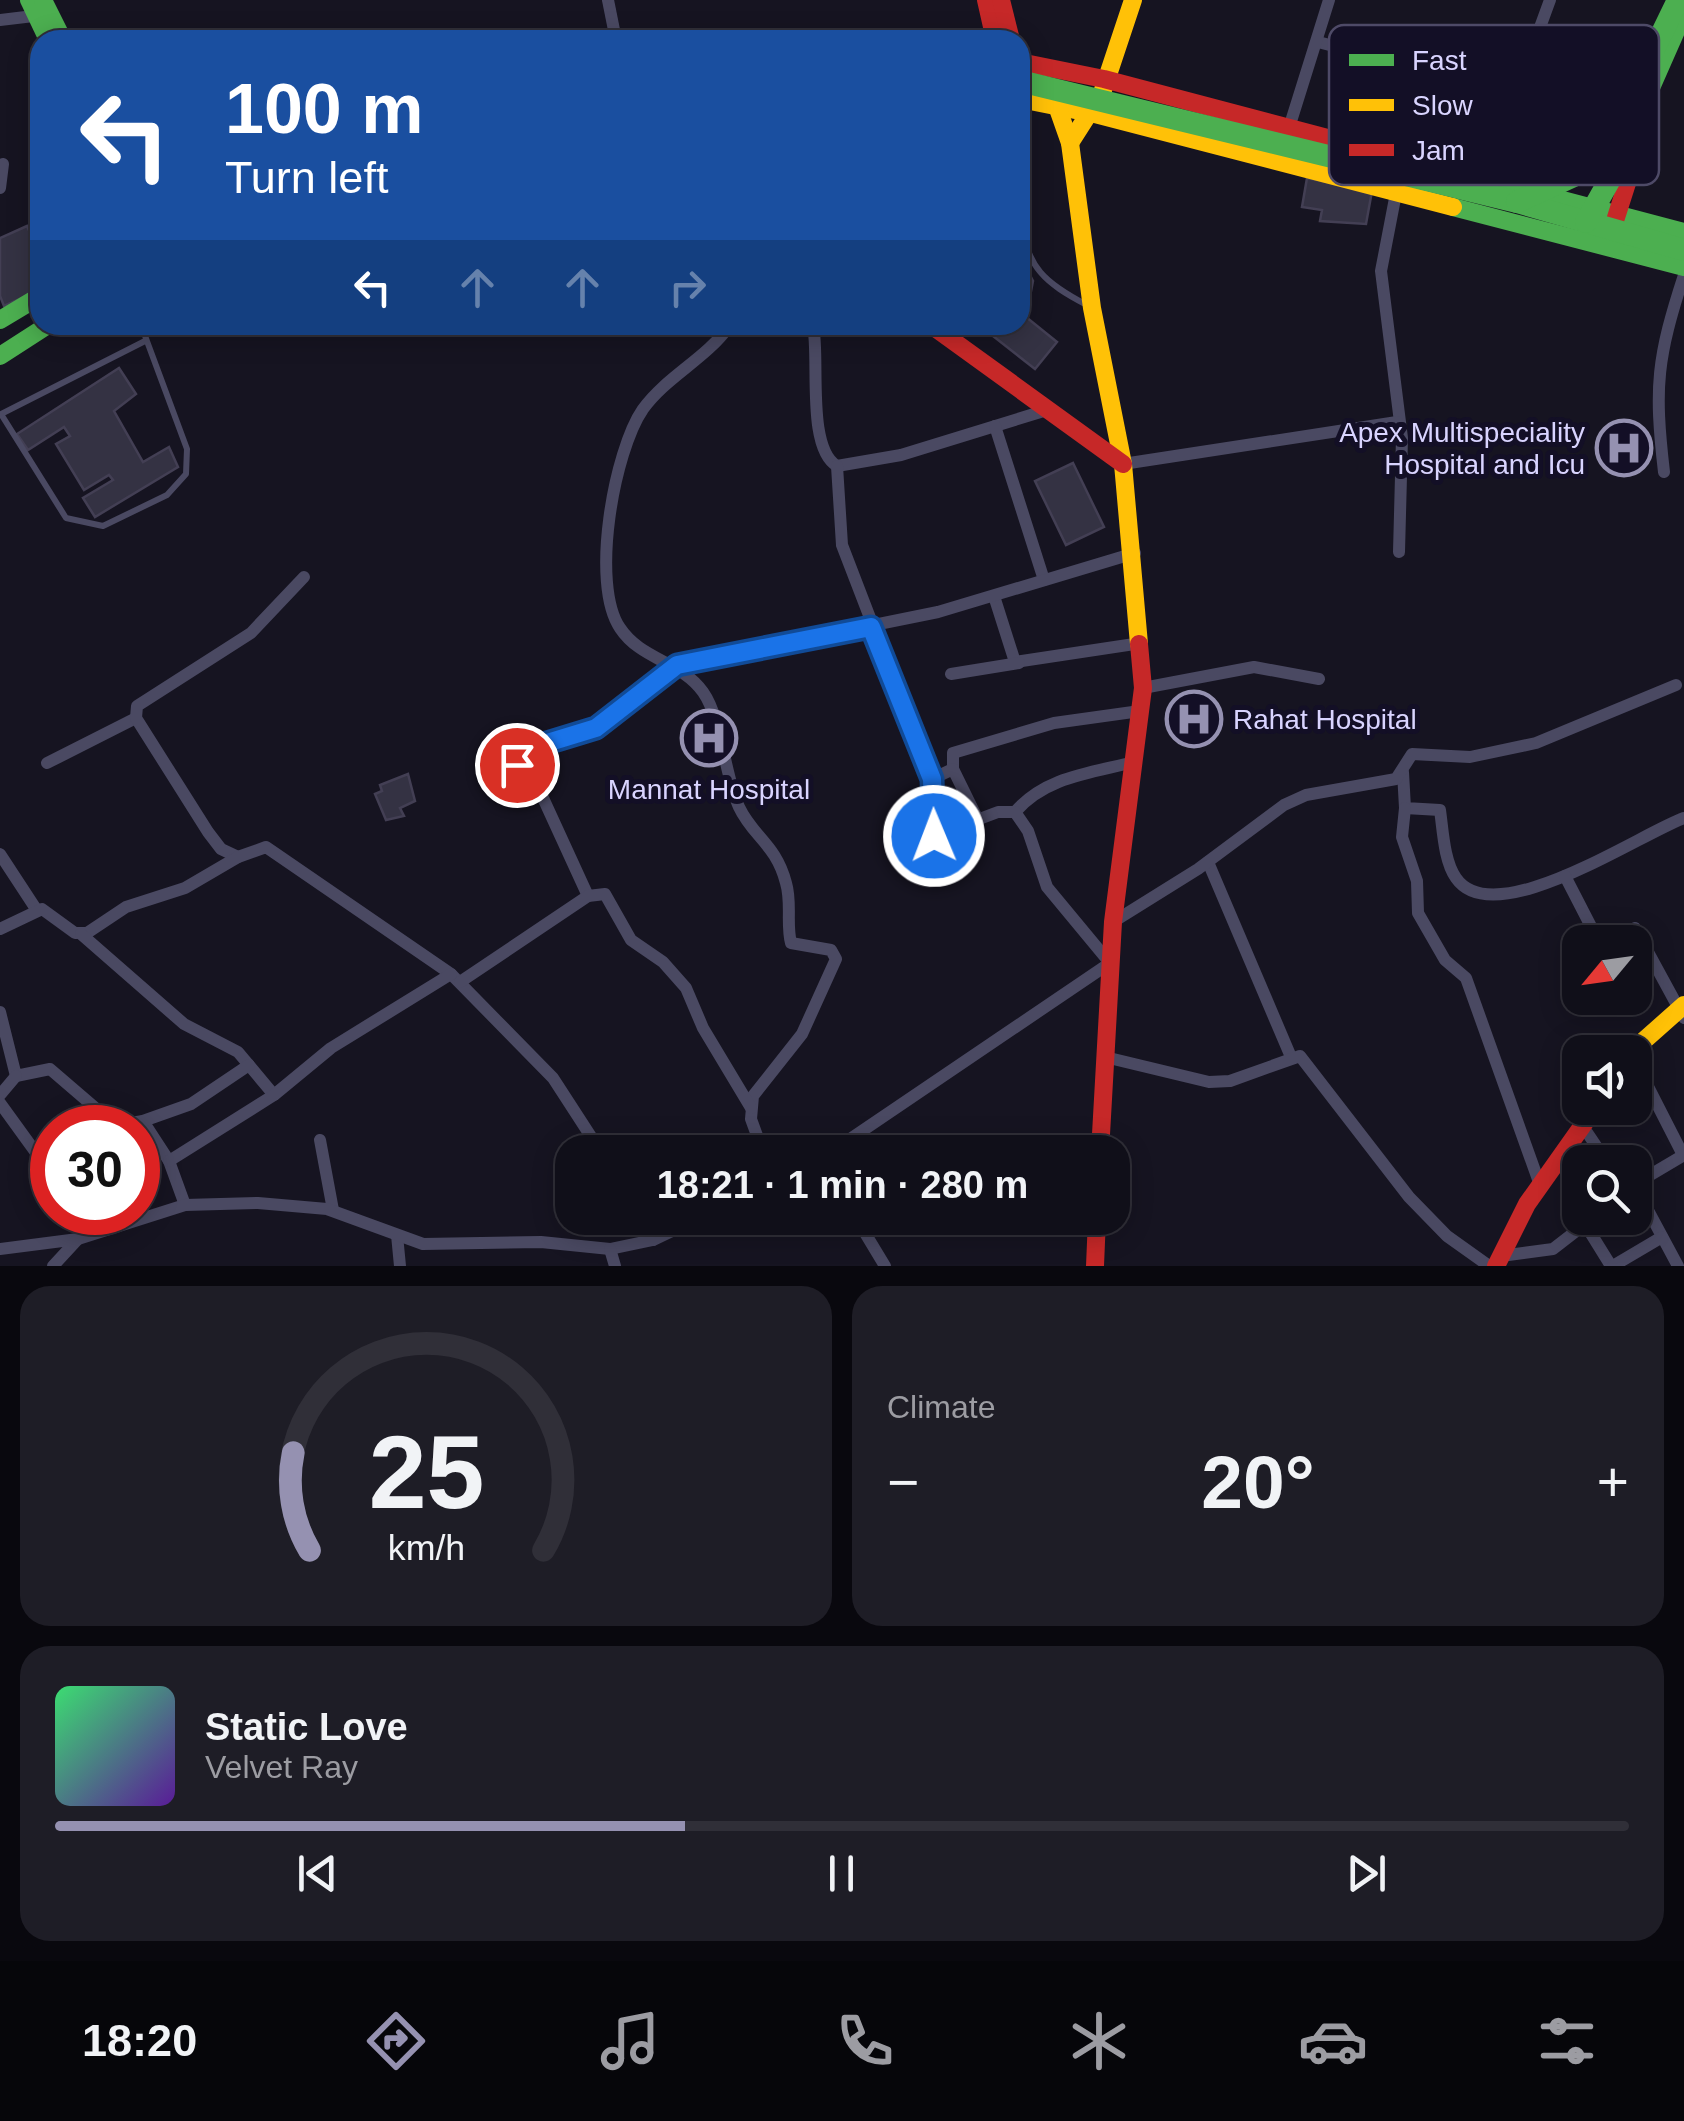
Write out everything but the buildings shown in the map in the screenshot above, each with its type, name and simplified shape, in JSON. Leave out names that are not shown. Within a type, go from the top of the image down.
[{"type":"main road","points":[[986,0],[993,30]]},
{"type":"main road","points":[[1002,0],[1009,30]]},
{"type":"main road","points":[[1070,143],[1095,114],[1112,81],[1133,0]]},
{"type":"main road","points":[[1656,25],[1666,0]]},
{"type":"main road","points":[[1659,39],[1678,0]]},
{"type":"main road","points":[[40,7],[56,30]]},
{"type":"main road","points":[[1659,70],[1684,13]]},
{"type":"main road","points":[[1659,95],[1684,41]]},
{"type":"main road","points":[[1030,64],[1112,81],[1329,142]]},
{"type":"main road","points":[[1069,70],[1056,106],[1070,143],[1092,308],[1123,464],[1134,553],[1142,699],[1112,922],[1100,1135]]},
{"type":"main road","points":[[1030,83],[1329,152]]},
{"type":"main road","points":[[1030,101],[1329,174]]},
{"type":"main road","points":[[1373,185],[1684,267]]},
{"type":"main road","points":[[1470,185],[1580,212],[1684,250]]},
{"type":"main road","points":[[1480,185],[1509,194],[1538,185]]},
{"type":"main road","points":[[1580,212],[1591,185]]},
{"type":"main road","points":[[1562,233],[1603,185]]},
{"type":"main road","points":[[1606,245],[1627,185]]},
{"type":"main road","points":[[1580,212],[1618,215],[1684,232]]},
{"type":"main road","points":[[0,320],[30,302]]},
{"type":"main road","points":[[0,335],[30,318]]},
{"type":"main road","points":[[0,356],[33,335]]},
{"type":"main road","points":[[945,335],[1123,464]]},
{"type":"main road","points":[[1652,1035],[1683,1011]]},
{"type":"main road","points":[[1495,1263],[1540,1185],[1582,1125]]},
{"type":"main road","points":[[1094,1266],[1096,1235]]},
{"type":"street","points":[[608,0],[614,30]]},
{"type":"street","points":[[1279,161],[1329,0]]},
{"type":"street","points":[[1541,25],[1550,0]]},
{"type":"street","points":[[0,20],[40,7]]},
{"type":"street","points":[[1318,42],[1329,45]]},
{"type":"street","points":[[0,188],[4,164]]},
{"type":"street","points":[[1398,185],[1381,271],[1394,346],[1397,422],[1402,438],[1399,552]]},
{"type":"street","points":[[1509,194],[1510,185]]},
{"type":"street","points":[[1664,472],[1657,377],[1662,344],[1684,275]]},
{"type":"street","points":[[722,335],[706,355],[644,408],[624,448],[606,565],[610,605],[619,626],[653,657],[677,665],[704,693],[738,806],[773,849],[781,867],[790,901],[791,943],[831,950],[836,959],[802,1034],[760,1085],[750,1108]]},
{"type":"street","points":[[815,335],[820,431],[824,453],[838,466],[842,544],[932,779],[934,836],[1014,812],[1028,797],[1052,782],[1134,762]]},
{"type":"street","points":[[838,466],[901,455],[1046,410]]},
{"type":"street","points":[[1123,464],[1397,422]]},
{"type":"street","points":[[995,426],[1044,580]]},
{"type":"street","points":[[588,896],[538,786],[520,773],[516,759],[534,746],[596,728],[677,665],[871,627],[994,596],[1134,553]]},
{"type":"street","points":[[47,763],[136,718],[142,700],[237,643],[304,576]]},
{"type":"street","points":[[994,596],[1012,658],[1019,663]]},
{"type":"street","points":[[951,674],[1140,643]]},
{"type":"street","points":[[978,820],[953,769],[953,753],[1254,667],[1319,679]]},
{"type":"street","points":[[1112,922],[1208,862],[1295,800],[1396,779],[1412,754],[1470,757],[1536,744],[1676,684]]},
{"type":"street","points":[[136,718],[215,842],[238,856]]},
{"type":"street","points":[[932,779],[953,769]]},
{"type":"street","points":[[1403,772],[1402,838],[1417,882],[1418,913],[1445,960],[1466,978],[1540,1185]]},
{"type":"street","points":[[1405,808],[1440,810],[1456,878],[1471,892],[1496,896],[1545,886],[1684,818]]},
{"type":"street","points":[[856,1135],[1110,963],[1047,887],[1028,831],[1014,812]]},
{"type":"street","points":[[81,934],[132,904],[185,888],[238,856],[266,847],[455,978],[553,1078],[590,1135]]},
{"type":"street","points":[[0,854],[36,909],[81,934],[184,1024],[228,1044],[274,1094]]},
{"type":"street","points":[[1208,862],[1291,1056]]},
{"type":"street","points":[[1565,876],[1590,925]]},
{"type":"street","points":[[169,1161],[274,1094],[331,1048],[588,896],[604,894],[630,940],[676,974],[750,1108],[755,1135]]},
{"type":"street","points":[[0,929],[36,909]]},
{"type":"street","points":[[1652,957],[1683,1011]]},
{"type":"street","points":[[0,1012],[16,1076]]},
{"type":"street","points":[[1105,1057],[1209,1082],[1252,1074],[1291,1056],[1307,1061],[1409,1196],[1447,1236],[1495,1263],[1549,1251],[1570,1235]]},
{"type":"street","points":[[160,1115],[191,1104],[249,1066]]},
{"type":"street","points":[[0,1095],[16,1076],[50,1069],[86,1105]]},
{"type":"street","points":[[1652,1094],[1683,1155],[1652,1174]]},
{"type":"street","points":[[0,1103],[30,1144]]},
{"type":"street","points":[[320,1140],[332,1210]]},
{"type":"street","points":[[160,1148],[169,1161],[185,1206]]},
{"type":"street","points":[[0,1249],[78,1239],[185,1206],[258,1202],[332,1210],[423,1244],[541,1242],[610,1249],[663,1235]]},
{"type":"street","points":[[1652,1218],[1678,1266]]},
{"type":"street","points":[[397,1235],[400,1266]]},
{"type":"street","points":[[649,1235],[652,1240]]},
{"type":"street","points":[[866,1235],[885,1266]]},
{"type":"street","points":[[1596,1235],[1612,1266],[1662,1237]]},
{"type":"street","points":[[53,1266],[78,1239]]},
{"type":"street","points":[[610,1249],[614,1266]]},
{"type":"street","points":[[1549,1251],[1558,1266]]},
{"type":"lane","points":[[1030,255],[1046,283],[1092,308]]},
{"type":"lane","points":[[143,335],[186,449],[186,474],[167,495],[103,526],[66,518],[1,414],[144,341]]},
{"type":"traffic: fast","points":[[29,0],[43,30]]},
{"type":"traffic: fast","points":[[43,0],[58,30]]},
{"type":"traffic: fast","points":[[1659,39],[1678,0]]},
{"type":"traffic: fast","points":[[1659,70],[1684,13]]},
{"type":"traffic: fast","points":[[1030,83],[1329,156]]},
{"type":"traffic: fast","points":[[1447,185],[1684,250]]},
{"type":"traffic: fast","points":[[1506,185],[1684,232]]},
{"type":"traffic: fast","points":[[1517,202],[1554,185]]},
{"type":"traffic: fast","points":[[1586,222],[1607,185]]},
{"type":"traffic: fast","points":[[1453,207],[1684,267]]},
{"type":"traffic: fast","points":[[0,320],[30,302]]},
{"type":"traffic: fast","points":[[0,356],[33,335]]},
{"type":"traffic: slow","points":[[1070,143],[1102,93],[1133,0]]},
{"type":"traffic: slow","points":[[1059,99],[1057,106],[1070,143],[1092,308],[1123,464],[1139,644]]},
{"type":"traffic: slow","points":[[1030,101],[1329,175]]},
{"type":"traffic: slow","points":[[1368,185],[1453,207]]},
{"type":"traffic: slow","points":[[1650,1035],[1684,1005]]},
{"type":"traffic: jam","points":[[986,0],[993,30]]},
{"type":"traffic: jam","points":[[1001,0],[1008,30]]},
{"type":"traffic: jam","points":[[1030,64],[1104,79],[1329,138]]},
{"type":"traffic: jam","points":[[1612,230],[1626,185]]},
{"type":"traffic: jam","points":[[945,335],[1123,464]]},
{"type":"traffic: jam","points":[[1101,1135],[1113,922],[1143,688],[1139,644]]},
{"type":"traffic: jam","points":[[1496,1266],[1527,1204],[1583,1125]]},
{"type":"traffic: jam","points":[[1095,1266],[1096,1235]]},
{"type":"place","name":"Apex Multispeciality Hospital and Icu","points":[[1624,448]]},
{"type":"place","name":"Rahat Hospital","points":[[1194,719]]},
{"type":"place","name":"Mannat Hospital","points":[[709,738]]},
{"type":"route","points":[[517,765],[518,754],[524,750],[596,728],[677,665],[871,627],[932,779],[934,836]]}]
